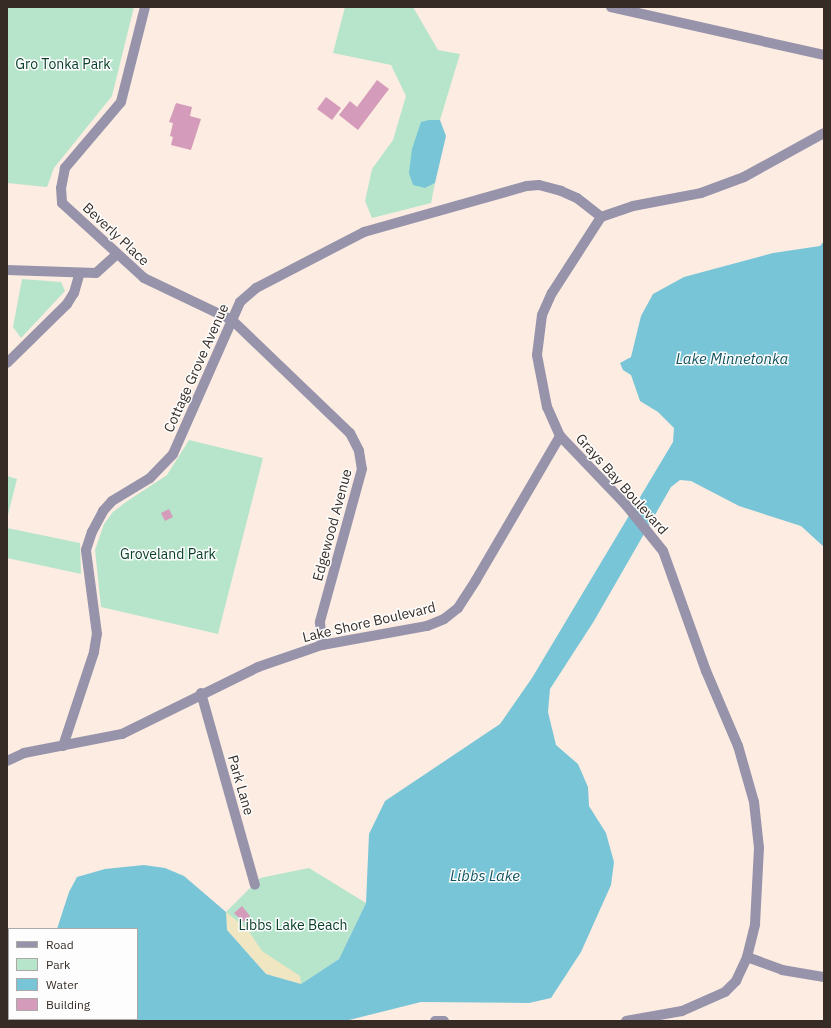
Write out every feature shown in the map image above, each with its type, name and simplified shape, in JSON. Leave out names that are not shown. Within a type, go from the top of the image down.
[{"type":"street","name":"Beverly Place","points":[[145,7],[122,102],[65,168],[61,188],[62,203],[116,255],[144,278],[232,320]]},
{"type":"street","points":[[611,7],[824,55]]},
{"type":"street","points":[[600,217],[633,206],[701,193],[730,183],[781,159],[824,133]]},
{"type":"street","name":"Cottage Grove Avenue","points":[[63,746],[94,652],[97,634],[86,550],[92,532],[103,511],[112,501],[150,478],[173,454],[240,302],[256,288],[364,232],[515,189],[539,185],[561,191],[577,198],[600,217]]},
{"type":"street","name":"Grays Bay Boulevard","points":[[600,217],[552,293],[542,315],[537,354],[547,407],[560,436],[626,505],[663,551],[706,671],[738,746],[754,802],[759,848],[756,924],[747,957],[736,981],[725,992],[666,1018],[626,1021]]},
{"type":"street","points":[[7,270],[79,275],[96,273],[116,255]]},
{"type":"street","points":[[7,362],[67,304],[74,293],[79,275]]},
{"type":"street","name":"Edgewood Avenue","points":[[232,320],[350,433],[359,451],[362,469],[360,486],[320,622],[322,645]]},
{"type":"street","name":"Lake Shore Boulevard","points":[[7,760],[24,753],[122,734],[258,667],[322,645],[427,626],[444,619],[458,608],[560,436]]},
{"type":"street","name":"Park Lane","points":[[201,694],[255,885]]},
{"type":"street","points":[[747,957],[782,970],[824,978]]},
{"type":"street","points":[[435,1021],[444,1021]]},
{"type":"green space","name":"Gro Tonka Park","points":[[7,7],[134,7],[112,96],[54,168],[47,187],[7,183]]},
{"type":"green space","points":[[345,7],[413,7],[438,50],[460,54],[440,120],[429,120],[425,188],[435,183],[431,203],[372,218],[365,201],[372,169],[393,140],[406,96],[391,65],[333,53]]},
{"type":"green space","points":[[22,279],[61,282],[65,291],[21,338],[13,327]]},
{"type":"green space","name":"Groveland Park","points":[[189,440],[263,458],[218,634],[101,607],[95,550],[104,524],[113,512],[167,475]]},
{"type":"green space","points":[[7,476],[17,479],[7,519]]},
{"type":"green space","points":[[7,528],[80,543],[81,574],[7,558]]},
{"type":"green space","name":"Libbs Lake Beach","points":[[309,868],[366,903],[339,959],[301,984],[227,930],[226,912],[260,878]]},
{"type":"sand","points":[[226,912],[248,930],[262,951],[300,976],[301,984],[266,974],[227,930]]},
{"type":"water","points":[[440,120],[446,136],[435,183],[425,188],[413,185],[409,173],[412,149],[421,122]]},
{"type":"water","name":"Libbs Lake","points":[[824,241],[824,547],[801,526],[739,506],[691,481],[680,480],[671,487],[594,621],[550,689],[548,712],[556,745],[578,764],[588,787],[589,806],[606,833],[614,862],[611,885],[581,952],[551,998],[529,1003],[421,1002],[345,1021],[7,1021],[8,1008],[8,1020],[138,1020],[138,928],[57,928],[69,892],[77,877],[105,869],[144,865],[165,868],[184,876],[226,912],[227,930],[266,974],[301,984],[339,959],[366,903],[369,834],[385,801],[500,724],[532,678],[673,442],[674,428],[658,412],[640,401],[631,375],[623,370],[620,363],[631,357],[641,316],[653,294],[684,277],[773,253],[820,246]]},
{"type":"building","points":[[377,80],[389,89],[358,130],[339,115],[350,101],[357,107]]},
{"type":"building","points":[[326,97],[341,108],[332,120],[317,109]]},
{"type":"building","points":[[176,103],[192,107],[190,116],[201,119],[191,150],[171,145],[173,137],[170,136],[173,123],[169,122]]},
{"type":"building","points":[[169,509],[173,517],[165,521],[161,513]]},
{"type":"building","points":[[242,906],[250,916],[243,922],[234,913]]},
{"type":"water label","name":"Lake Minnetonka","points":[[732,359]]}]
